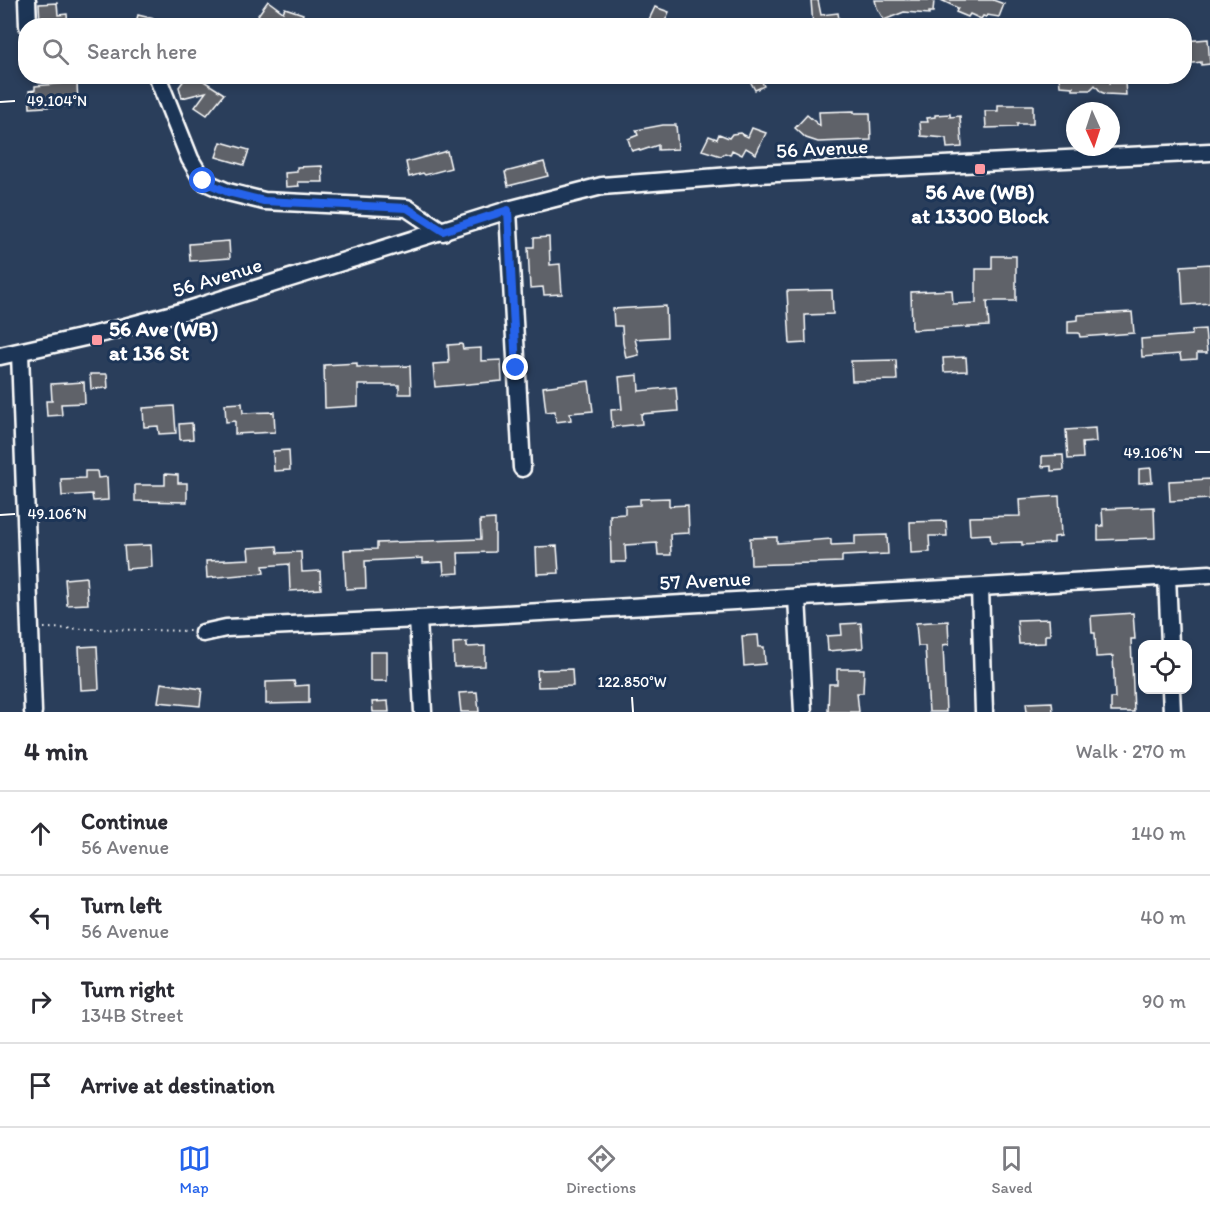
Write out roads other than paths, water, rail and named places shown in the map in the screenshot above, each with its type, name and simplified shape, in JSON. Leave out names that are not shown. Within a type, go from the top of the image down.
[{"type":"street","points":[[27,0],[28,18]]},
{"type":"street","points":[[160,84],[190,159],[203,181],[228,192],[264,201],[407,208],[443,231]]},
{"type":"street","name":"56 Avenue","points":[[0,356],[20,353],[188,310],[508,210],[602,186],[757,174],[1210,152]]},
{"type":"street","points":[[508,210],[522,468]]},
{"type":"street","points":[[20,353],[33,712]]},
{"type":"street","name":"57 Avenue","points":[[197,632],[226,628],[1210,574]]},
{"type":"street","points":[[1167,576],[1170,640]]},
{"type":"street","points":[[980,588],[984,712]]},
{"type":"street","points":[[797,597],[803,712]]},
{"type":"street","points":[[418,619],[423,712]]},
{"type":"street","points":[[1171,694],[1172,712]]},
{"type":"place","name":"56 Ave (WB) at 13300 Block","points":[[980,169]]},
{"type":"place","name":"56 Ave (WB) at 136 St","points":[[97,340]]}]
